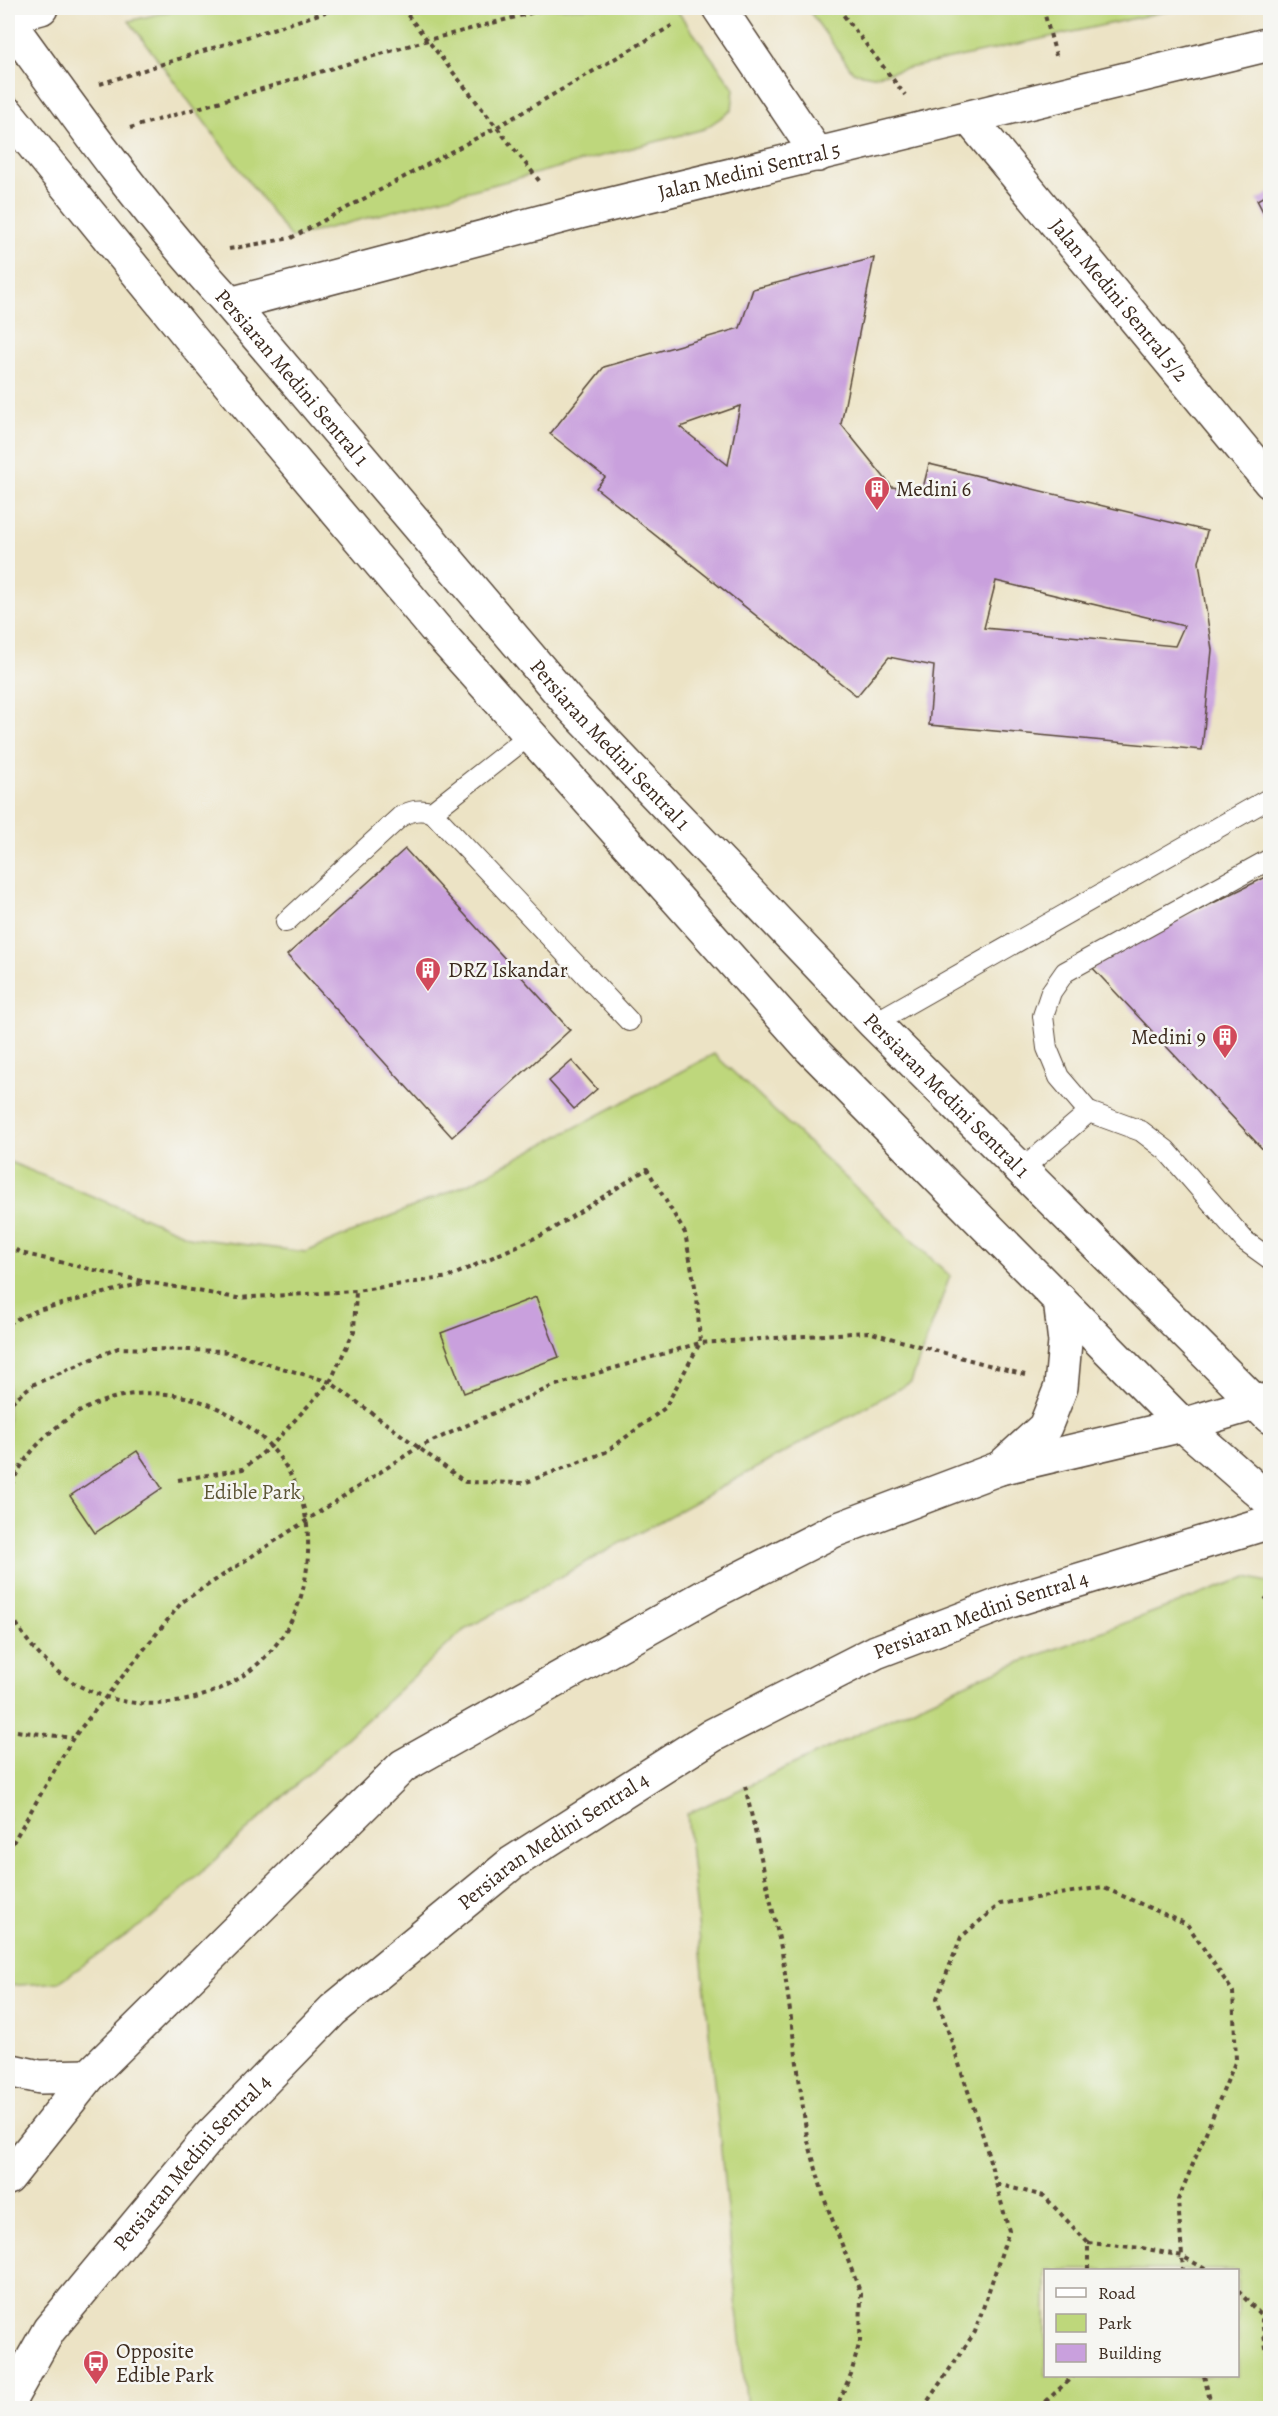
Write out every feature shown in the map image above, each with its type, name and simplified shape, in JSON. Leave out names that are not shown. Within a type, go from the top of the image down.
[{"type":"street","points":[[8,19],[41,8]]},
{"type":"street","points":[[718,8],[818,155]]},
{"type":"street","name":"Persiaran Medini Sentral 1","points":[[8,19],[93,139],[185,256],[230,304],[573,708],[874,1023],[1020,1171],[1266,1406]]},
{"type":"street","name":"Jalan Medini Sentral 5","points":[[230,304],[567,215],[1270,44]]},
{"type":"street","points":[[8,114],[247,405],[441,634],[811,1049],[1183,1425],[1270,1501]]},
{"type":"street","name":"Jalan Medini Sentral 5/2","points":[[969,118],[1270,482]]},
{"type":"street","points":[[1000,1468],[1045,1426],[1061,1387],[1065,1342],[1060,1300]]},
{"type":"street","points":[[8,2178],[89,2076],[403,1766],[711,1593],[833,1531],[1000,1468],[1266,1406]]},
{"type":"street","name":"Persiaran Medini Sentral 4","points":[[8,2403],[49,2330],[210,2136],[333,2010],[512,1863],[713,1735],[876,1652],[1010,1601],[1270,1522]]},
{"type":"street","points":[[8,2070],[40,2077],[89,2076]]},
{"type":"lane","points":[[432,812],[531,734]]},
{"type":"lane","points":[[874,1023],[1270,798]]},
{"type":"lane","points":[[286,922],[400,817],[410,811],[421,809],[432,812],[629,1021]]},
{"type":"lane","points":[[1270,859],[1065,972],[1051,992],[1043,1016],[1047,1048],[1059,1077],[1089,1112],[1141,1131],[1166,1150],[1245,1240],[1270,1259]]},
{"type":"lane","points":[[1020,1171],[1089,1112]]},
{"type":"path","points":[[62,96],[338,8]]},
{"type":"path","points":[[402,8],[567,215]]},
{"type":"path","points":[[93,139],[428,40],[550,8]]},
{"type":"path","points":[[838,8],[930,128]]},
{"type":"path","points":[[1043,8],[1066,94]]},
{"type":"path","points":[[185,256],[291,238],[497,127],[673,25]]},
{"type":"path","points":[[8,1245],[21,1253],[147,1282],[237,1298],[356,1291],[449,1277],[546,1233],[647,1169],[685,1233],[698,1297],[700,1343],[665,1408],[606,1452],[524,1483],[465,1482],[330,1382],[223,1351],[118,1348],[32,1385],[8,1405]]},
{"type":"path","points":[[8,1323],[38,1310],[147,1282]]},
{"type":"path","points":[[178,1480],[243,1469],[271,1446],[330,1382],[354,1331],[356,1291]]},
{"type":"path","points":[[8,1851],[73,1738],[182,1602],[417,1448],[553,1386],[700,1343],[868,1332],[974,1359],[1061,1387]]},
{"type":"path","points":[[8,1493],[29,1454],[50,1432],[75,1414],[104,1401],[133,1395],[164,1393],[194,1398],[223,1409],[240,1420],[271,1446],[289,1471],[301,1499],[306,1520],[309,1560],[304,1590],[292,1618],[282,1636],[255,1666],[220,1688],[202,1696],[172,1704],[142,1705],[106,1698],[82,1689],[56,1672],[34,1652],[16,1627],[8,1607]]},
{"type":"path","points":[[1265,1597],[1270,1602]]},
{"type":"path","points":[[8,1730],[73,1738]]},
{"type":"path","points":[[745,1786],[783,1952],[807,2137],[824,2198],[861,2294],[860,2341],[851,2374],[836,2409]]},
{"type":"path","points":[[923,2409],[975,2332],[1009,2231],[984,2139],[937,1998],[961,1937],[1000,1904],[1102,1887],[1187,1924],[1233,1992],[1236,2060],[1178,2200],[1184,2269]]},
{"type":"path","points":[[997,2184],[1044,2196],[1088,2243],[1142,2248],[1182,2256],[1204,2269]]},
{"type":"path","points":[[1088,2243],[1088,2269]]},
{"type":"path","points":[[1239,2292],[1261,2315],[1270,2363]]},
{"type":"path","points":[[1039,2409],[1072,2377]]},
{"type":"path","points":[[1204,2377],[1212,2409]]},
{"type":"green space","points":[[183,8],[675,8],[734,88],[732,110],[704,129],[291,238],[129,21]]},
{"type":"green space","points":[[807,8],[1181,8],[873,76],[853,72]]},
{"type":"green space","name":"Edible Park","points":[[714,1054],[950,1276],[911,1382],[464,1630],[155,1915],[59,1982],[8,1986],[8,1161],[193,1238],[306,1252],[472,1182]]},
{"type":"green space","points":[[1247,1577],[1270,1583],[1270,2408],[747,2408],[687,1814],[978,1678]]},
{"type":"building","points":[[1270,193],[1270,225],[1257,200]]},
{"type":"building","name":"Medini 6","points":[[874,258],[841,424],[892,487],[922,492],[929,464],[1207,531],[1199,562],[1212,650],[1202,750],[929,725],[934,666],[889,657],[857,696],[596,488],[605,477],[550,434],[604,367],[740,328],[753,289]],"holes":[[[740,406],[728,465],[680,427]],[[996,581],[1184,626],[1175,646],[984,628]]]},
{"type":"building","name":"DRZ Iskandar","points":[[405,849],[570,1030],[452,1137],[287,955]]},
{"type":"building","name":"Medini 9","points":[[1270,875],[1270,1157],[1089,964]]},
{"type":"building","points":[[572,1061],[597,1089],[574,1109],[549,1081]]},
{"type":"building","points":[[536,1297],[559,1357],[464,1393],[441,1333]]},
{"type":"building","points":[[137,1451],[162,1488],[95,1533],[70,1496]]},
{"type":"place","name":"Medini 6","points":[[877,512]]},
{"type":"place","name":"DRZ Iskandar","points":[[428,993]]},
{"type":"place","name":"Medini 9","points":[[1225,1060]]},
{"type":"place","name":"Opposite Edible Park","points":[[96,2386]]}]
